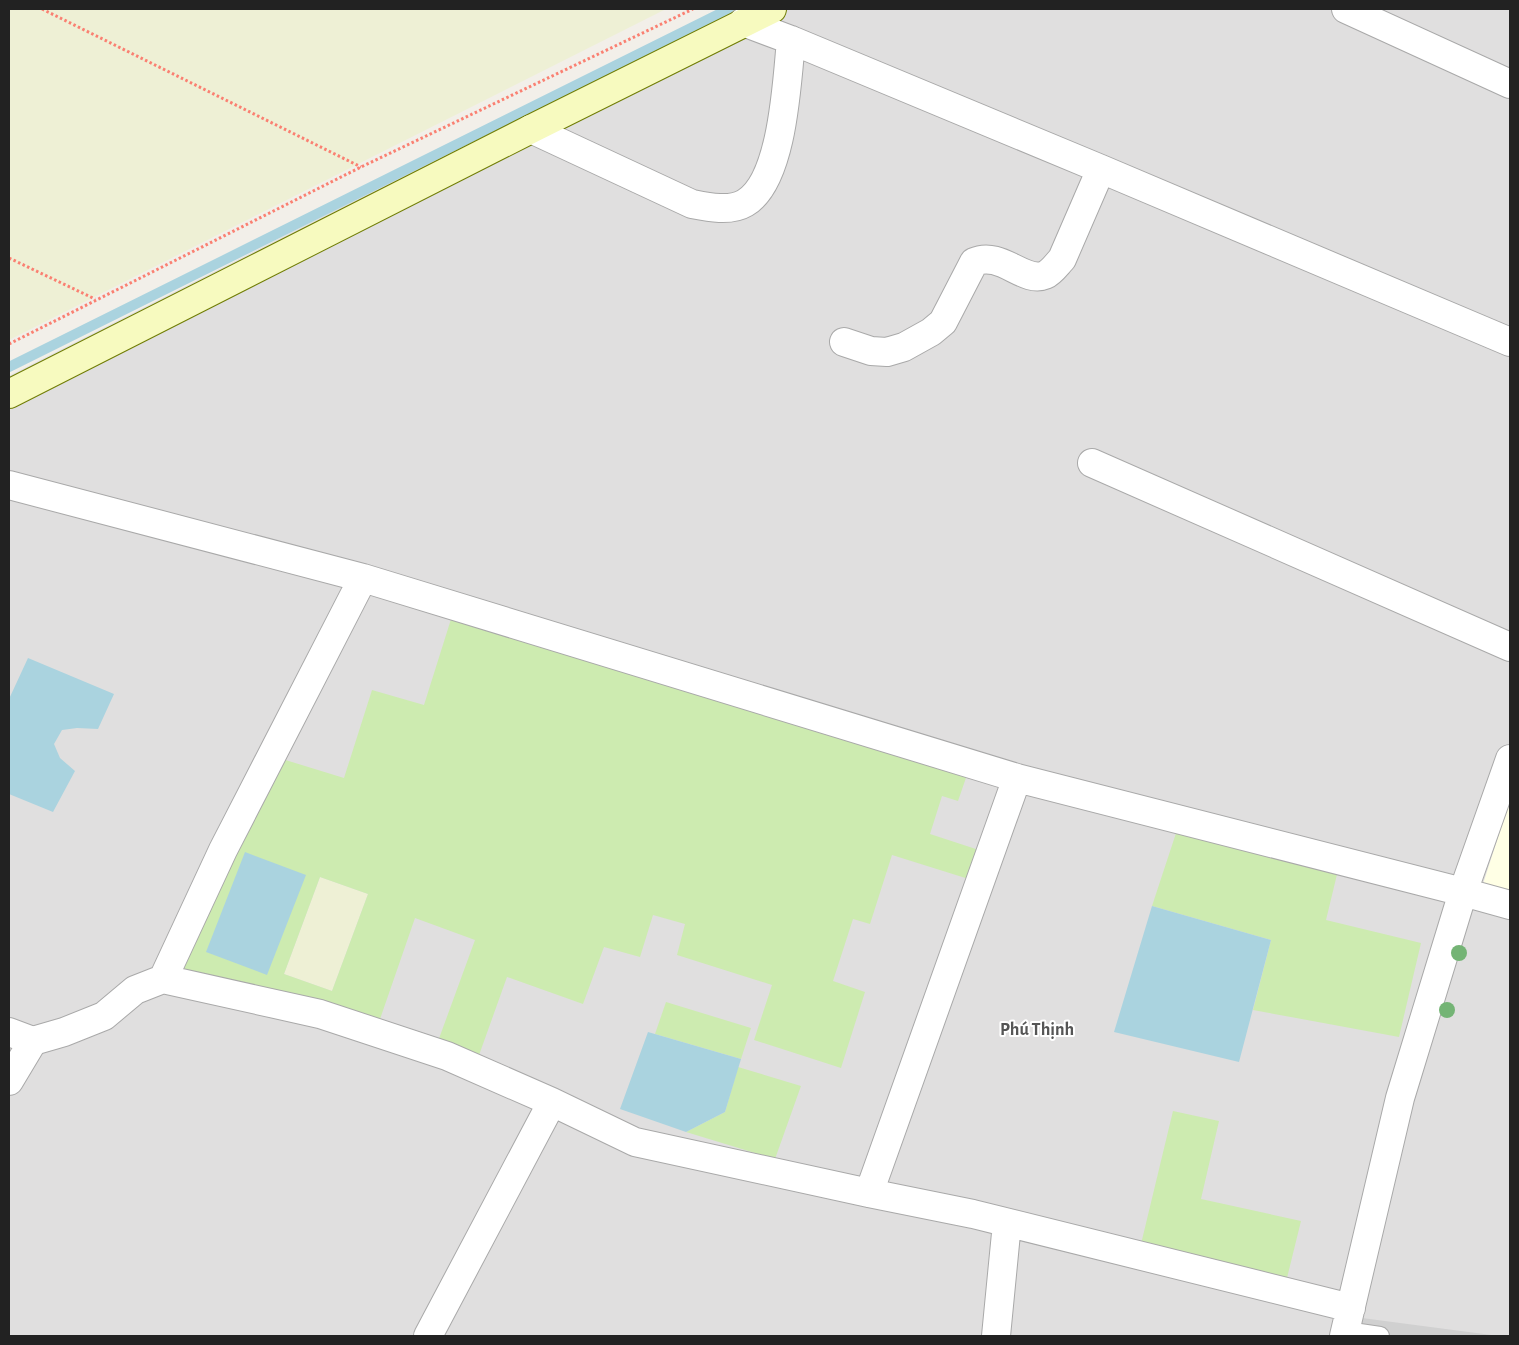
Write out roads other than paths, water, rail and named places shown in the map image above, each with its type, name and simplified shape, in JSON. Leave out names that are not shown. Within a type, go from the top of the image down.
[{"type":"main road","points":[[9,394],[772,9]]},
{"type":"street","points":[[1346,9],[1510,84]]},
{"type":"street","points":[[743,22],[791,40],[1102,169],[1510,342]]},
{"type":"street","points":[[531,129],[692,204],[718,209],[744,204],[758,192],[773,162],[785,103],[791,40]]},
{"type":"street","points":[[844,342],[871,350],[887,352],[904,347],[931,332],[943,322],[974,262],[982,258],[991,258],[1034,277],[1044,275],[1053,269],[1062,259],[1102,169]]},
{"type":"street","points":[[1092,463],[1510,648]]},
{"type":"street","points":[[9,485],[363,578],[1017,778],[1510,905]]},
{"type":"street","points":[[164,979],[223,850],[363,578]]},
{"type":"street","points":[[9,1082],[21,1036],[64,1032],[104,1016],[135,990],[164,979],[320,1014],[447,1056],[552,1102],[635,1142],[973,1214],[1347,1325],[1400,1098],[1463,892],[1510,759]]},
{"type":"street","points":[[869,1193],[1017,778]]},
{"type":"street","points":[[428,1336],[552,1102]]},
{"type":"street","points":[[996,1336],[1008,1223]]},
{"type":"lane","points":[[1347,1325],[1380,1336]]},
{"type":"water","points":[[28,658],[114,694],[98,729],[77,728],[62,730],[54,744],[60,758],[75,771],[53,812],[9,794],[9,699]]},
{"type":"water","points":[[245,852],[306,875],[267,975],[206,952]]},
{"type":"water","points":[[1152,906],[1271,940],[1239,1062],[1114,1032]]},
{"type":"water","points":[[648,1032],[741,1059],[725,1112],[686,1132],[620,1109]]},
{"type":"waterway","points":[[9,367],[729,9]]},
{"type":"district","name":"Phú Thịnh","points":[[1037,1030]]}]
